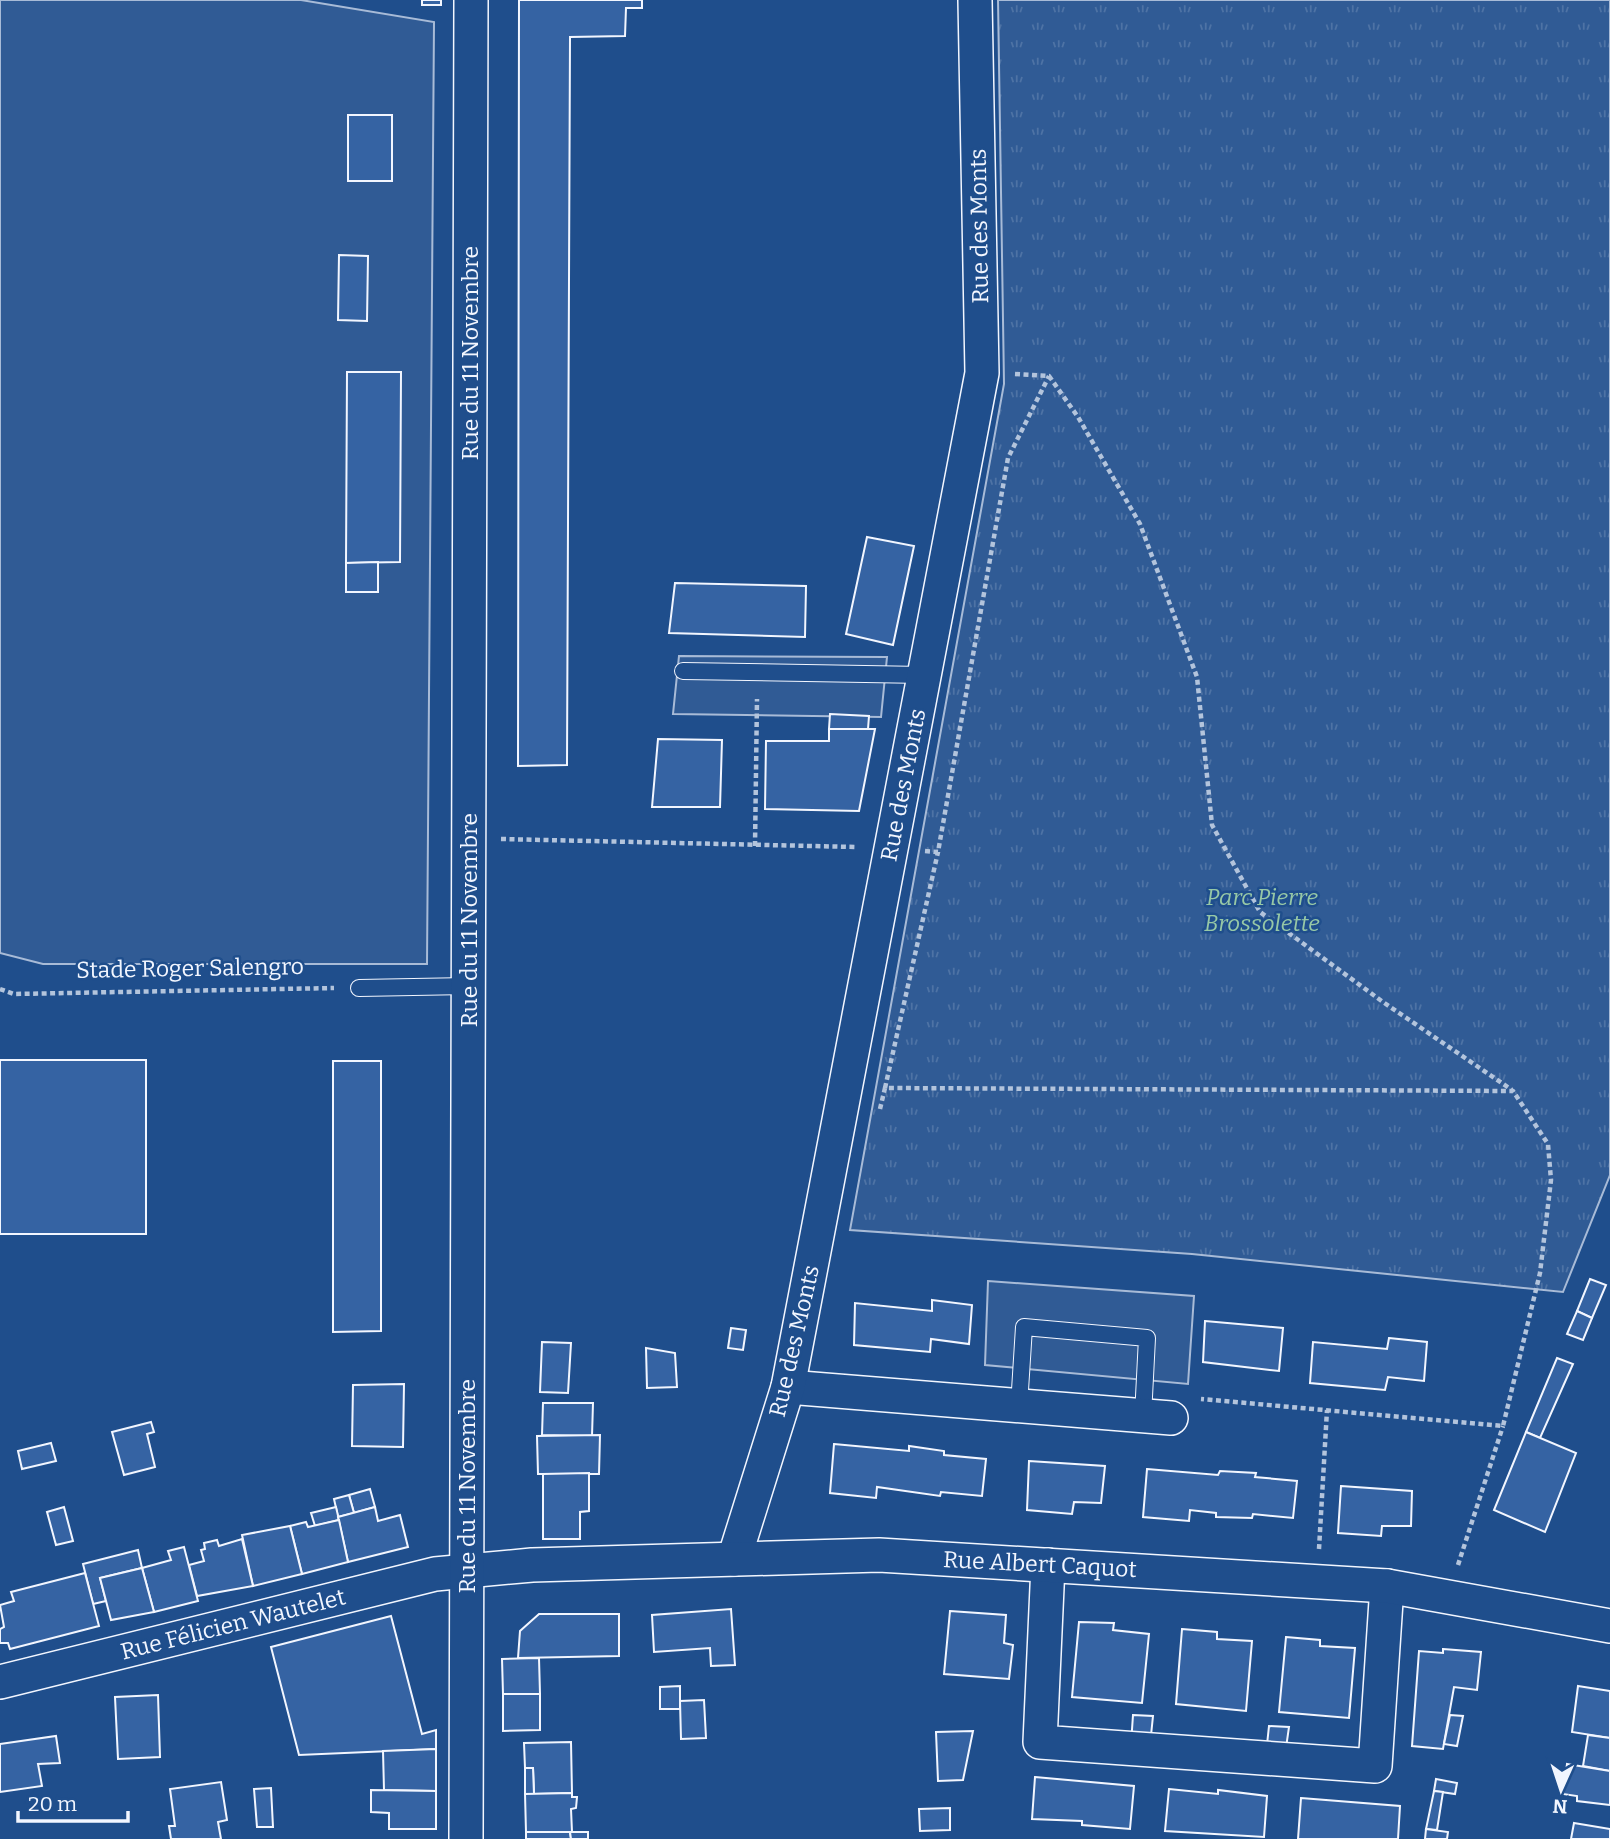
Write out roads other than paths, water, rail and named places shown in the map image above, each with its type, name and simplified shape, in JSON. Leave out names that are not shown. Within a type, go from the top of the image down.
[{"type":"street","name":"Rue du 11 Novembre","points":[[466,1839],[471,0]]},
{"type":"street","name":"Rue des Monts","points":[[734,1559],[788,1387],[982,373],[975,0]]},
{"type":"street","points":[[788,1387],[1157,1417]]},
{"type":"street","name":"Rue Albert Caquot","points":[[467,1569],[879,1555],[1387,1586],[1448,1594],[1610,1626]]},
{"type":"street","points":[[1048,1565],[1040,1742],[1375,1766],[1387,1586]]},
{"type":"street","name":"Rue Félicien Wautelet","points":[[0,1682],[435,1574],[467,1569]]},
{"type":"lane","points":[[683,671],[924,675]]},
{"type":"lane","points":[[359,988],[468,986]]},
{"type":"lane","points":[[1020,1406],[1024,1327],[1038,1328],[1147,1338],[1157,1417]]},
{"type":"park label","name":"Parc Pierre Brossolette","points":[[1262,910]]}]
